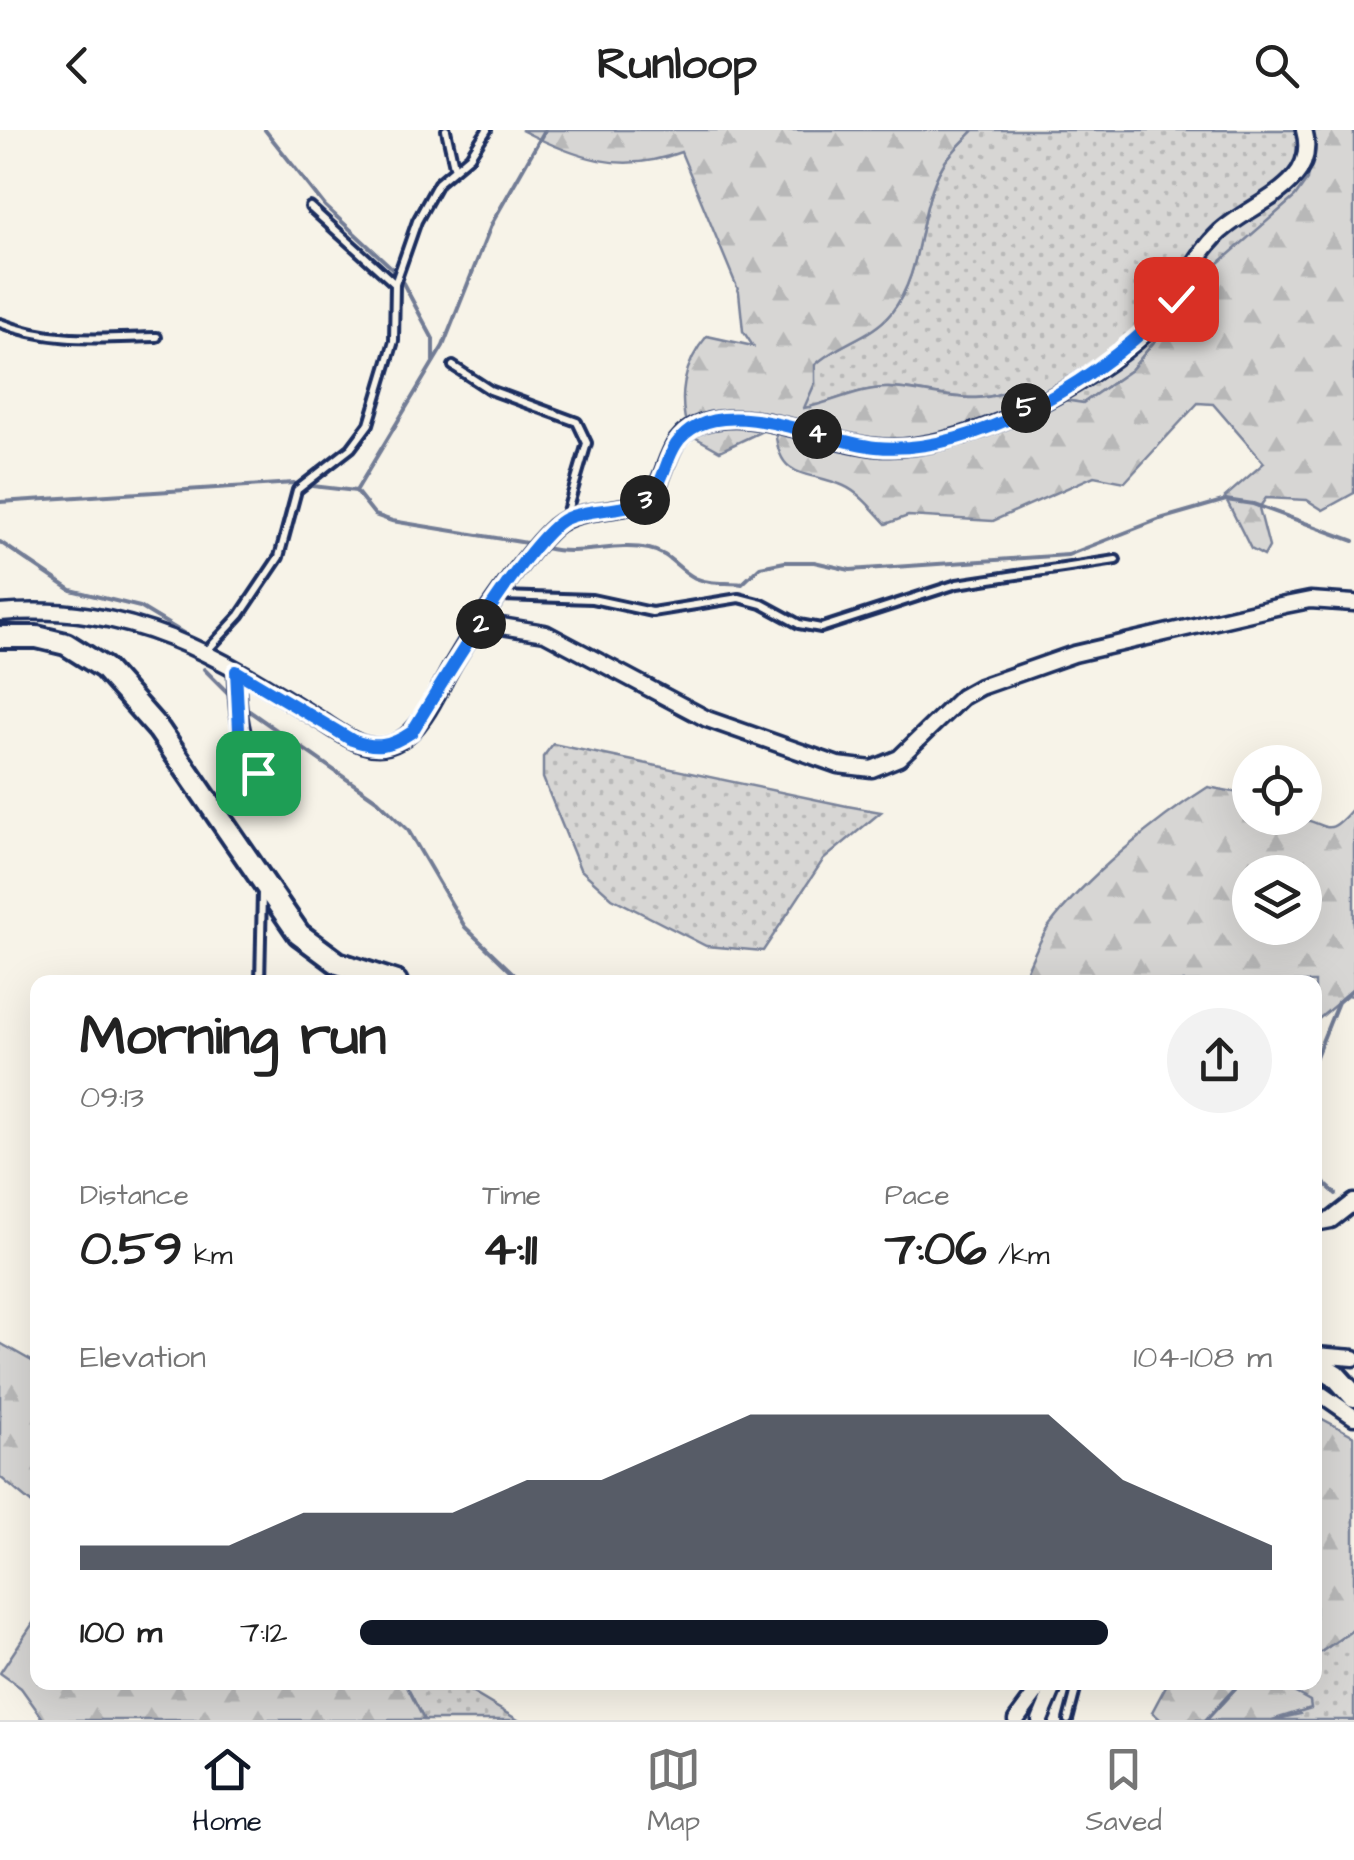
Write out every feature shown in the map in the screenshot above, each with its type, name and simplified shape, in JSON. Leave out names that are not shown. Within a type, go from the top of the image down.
[{"type":"street","points":[[0,613],[102,615],[134,622],[236,671],[352,740],[369,747],[387,746],[412,732],[482,622],[546,535],[564,520],[648,499],[655,491],[670,447],[700,424],[730,418],[874,447],[902,448],[964,437],[1072,388],[1148,330],[1176,299],[1217,235],[1290,182],[1307,156],[1304,130]]},
{"type":"street","points":[[482,622],[545,633],[707,718],[838,765],[872,770],[899,758],[962,697],[1038,664],[1310,600],[1354,603]]},
{"type":"street","points":[[0,637],[37,637],[66,644],[104,668],[159,730],[231,832],[280,913],[322,954],[378,975]]},
{"type":"street","points":[[236,671],[239,730],[249,759],[278,800]]},
{"type":"street","points":[[1322,1222],[1332,1220],[1354,1202]]},
{"type":"street","points":[[1322,1355],[1354,1358]]},
{"type":"street","points":[[1322,1367],[1336,1375],[1354,1396]]},
{"type":"street","points":[[1322,1395],[1354,1418]]},
{"type":"street","points":[[1016,1720],[1038,1690]]},
{"type":"street","points":[[1040,1720],[1053,1690]]},
{"type":"lane","points":[[446,130],[454,166]]},
{"type":"lane","points":[[204,654],[240,615],[279,558],[297,490],[351,448],[369,424],[392,353],[396,284],[423,208],[454,166],[470,156],[487,130]]},
{"type":"lane","points":[[310,208],[396,284]]},
{"type":"lane","points":[[0,323],[62,339],[94,342],[157,337]]},
{"type":"lane","points":[[454,366],[490,390],[577,422],[586,443],[564,520]]},
{"type":"lane","points":[[502,596],[592,599],[652,612],[739,598],[821,628],[957,584],[1116,560]]},
{"type":"lane","points":[[260,975],[262,886]]},
{"type":"lane","points":[[1068,1720],[1076,1690]]},
{"type":"green space","points":[[521,130],[974,130],[946,161],[934,183],[902,296],[883,321],[815,365],[815,383],[804,408],[878,388],[973,398],[990,397],[1020,383],[1057,399],[1083,403],[1131,370],[1219,263],[1295,197],[1307,180],[1310,150],[1300,130],[1354,130],[1354,493],[1323,510],[1307,500],[1266,498],[1259,508],[1269,547],[1264,556],[1251,549],[1225,497],[1264,463],[1213,404],[1198,403],[1125,482],[1094,476],[993,521],[908,516],[886,524],[850,489],[787,465],[777,443],[775,425],[720,451],[689,434],[683,407],[684,382],[692,358],[707,336],[753,346],[743,331],[739,292],[681,152],[659,159],[619,163],[580,155]]},
{"type":"green space","points":[[974,130],[1300,130],[1310,150],[1307,180],[1295,197],[1219,264],[1131,370],[1083,403],[1057,399],[1020,383],[1005,392],[973,398],[877,389],[802,409],[815,383],[814,365],[883,322],[902,296],[934,183],[946,161]]},
{"type":"green space","points":[[553,744],[881,812],[823,860],[763,951],[706,946],[612,898],[580,869],[543,778],[543,757]]},
{"type":"green space","points":[[1208,787],[1232,792],[1232,835],[1322,835],[1322,825],[1332,827],[1354,807],[1354,996],[1347,995],[1322,1016],[1322,975],[1025,975],[1045,932],[1082,889],[1123,851]]},
{"type":"green space","points":[[0,1343],[30,1360],[30,1502],[0,1477]]},
{"type":"green space","points":[[1322,1419],[1354,1436],[1354,1629],[1322,1651]]},
{"type":"green space","points":[[30,1628],[30,1690],[409,1690],[424,1720],[44,1720],[21,1688],[0,1673]]},
{"type":"green space","points":[[1354,1629],[1354,1720],[1272,1720],[1300,1714],[1294,1696],[1287,1690],[1322,1690],[1322,1651]]},
{"type":"green space","points":[[409,1690],[468,1690],[518,1720],[424,1720]]},
{"type":"green space","points":[[1164,1690],[1290,1690],[1310,1701],[1311,1708],[1272,1720],[1161,1720],[1152,1712]]},
{"type":"waterway","points":[[265,130],[325,206],[393,269]]},
{"type":"waterway","points":[[356,491],[443,346],[492,223],[545,130]]},
{"type":"waterway","points":[[403,283],[433,339],[433,361]]},
{"type":"waterway","points":[[0,502],[294,483]]},
{"type":"waterway","points":[[312,486],[356,491],[375,515],[392,521],[527,543]]},
{"type":"waterway","points":[[545,548],[649,549],[663,554],[695,578],[742,584],[760,567],[785,562],[814,562],[850,570],[1068,555],[1160,519],[1226,500],[1253,504],[1354,541]]},
{"type":"waterway","points":[[0,542],[71,590],[140,607],[193,639]]},
{"type":"waterway","points":[[204,669],[231,696]]},
{"type":"waterway","points":[[242,706],[378,801],[408,830],[465,927],[515,975]]},
{"type":"waterway","points":[[1322,1042],[1338,1002],[1354,988]]},
{"type":"waterway","points":[[1322,1181],[1336,1194]]},
{"type":"waterway","points":[[1206,1720],[1234,1690]]},
{"type":"route","points":[[258,773],[239,730],[236,671],[352,740],[369,747],[399,742],[412,732],[466,642],[546,535],[564,520],[648,499],[661,477],[670,447],[700,424],[730,418],[754,421],[874,447],[902,448],[964,437],[1072,388],[1148,330],[1176,299]]}]
